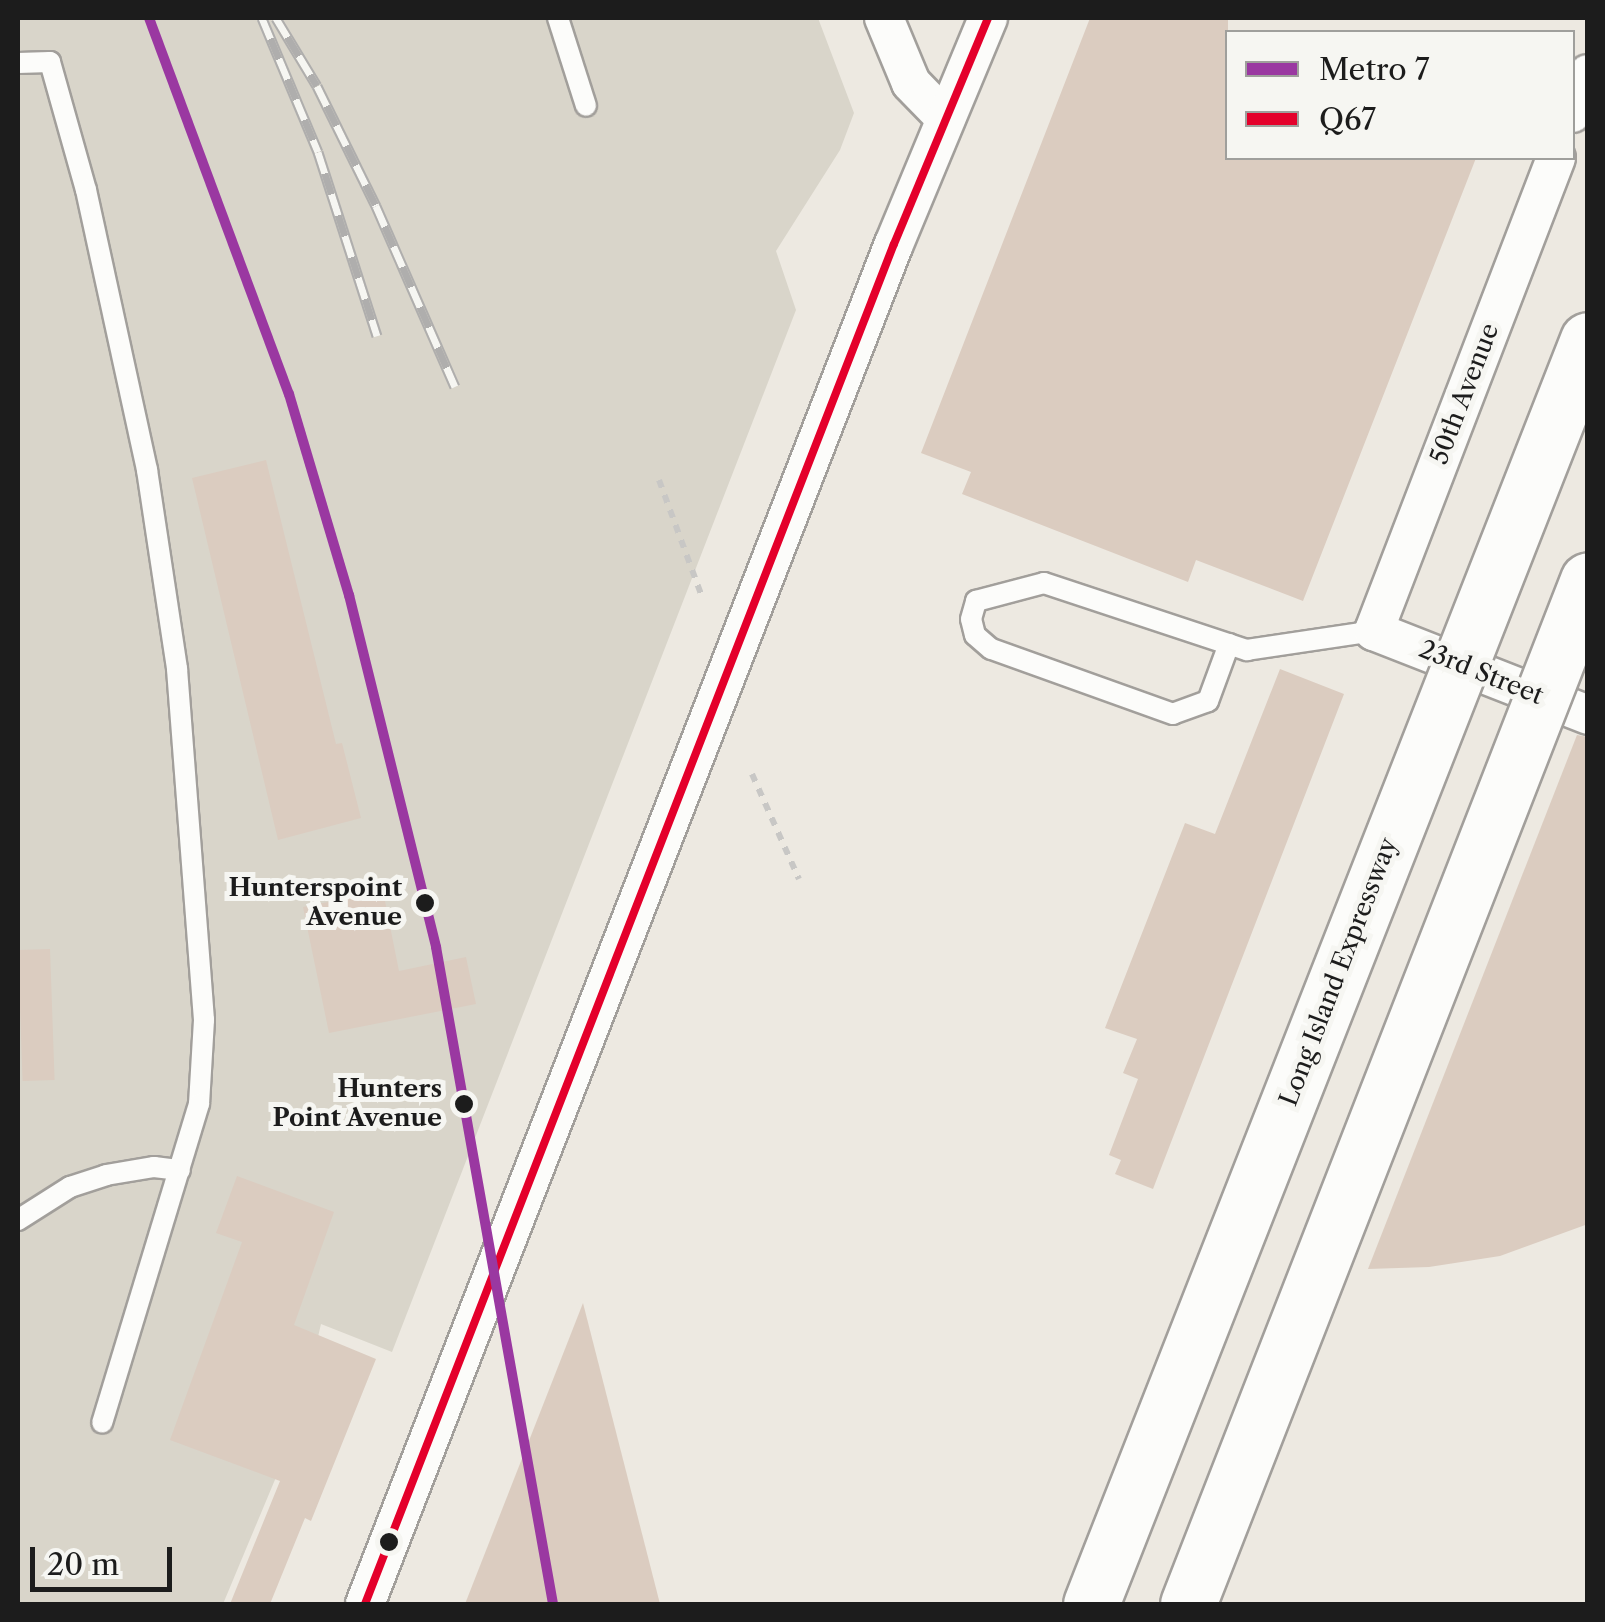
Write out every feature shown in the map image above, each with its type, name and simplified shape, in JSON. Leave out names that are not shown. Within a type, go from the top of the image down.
[{"type":"highway","name":"Long Island Expressway","points":[[1090,1604],[1588,340]]},
{"type":"highway","points":[[1188,1604],[1588,580]]},
{"type":"street","points":[[884,18],[911,83],[945,118]]},
{"type":"street","points":[[365,1604],[828,415],[988,18]]},
{"type":"street","points":[[1575,106],[1588,74]]},
{"type":"street","name":"50th Avenue","points":[[1374,631],[1555,160]]},
{"type":"street","name":"23rd Street","points":[[1374,631],[1588,715]]},
{"type":"lane","points":[[558,18],[586,106]]},
{"type":"lane","points":[[18,63],[50,62],[146,470],[169,606],[204,1054],[199,1104],[102,1423]]},
{"type":"lane","points":[[1229,644],[1208,702],[1172,714],[991,649],[975,634],[971,620],[976,601],[1044,583],[1229,644],[1247,650],[1308,637],[1374,631]]},
{"type":"lane","points":[[18,1220],[70,1187],[106,1175],[154,1167],[180,1170]]},
{"type":"path","points":[[658,480],[700,594]]},
{"type":"path","points":[[752,774],[799,879]]},
{"type":"shaded area","points":[[18,18],[818,18],[854,113],[840,150],[776,251],[796,310],[392,1352],[321,1324],[297,1427],[223,1604],[18,1604]]},
{"type":"building","points":[[1090,18],[1228,18],[1225,160],[1475,160],[1303,601],[1196,560],[1188,582],[962,494],[971,472],[921,453]]},
{"type":"building","points":[[266,460],[336,744],[342,743],[361,818],[278,840],[192,478]]},
{"type":"building","points":[[1280,669],[1344,694],[1153,1189],[1115,1174],[1121,1160],[1109,1155],[1138,1079],[1123,1073],[1137,1039],[1105,1028],[1185,823],[1215,834]]},
{"type":"building","points":[[1577,735],[1588,737],[1588,1224],[1500,1256],[1429,1267],[1368,1269]]},
{"type":"building","points":[[383,891],[399,971],[466,957],[476,1004],[329,1033],[303,907]]},
{"type":"building","points":[[50,949],[55,1080],[23,1081],[18,950]]},
{"type":"building","points":[[237,1176],[334,1212],[294,1325],[376,1359],[311,1521],[305,1518],[270,1604],[230,1604],[280,1481],[170,1440],[242,1242],[216,1233]]},
{"type":"building","points":[[583,1303],[660,1604],[465,1604]]},
{"type":"railway","points":[[262,18],[318,152],[377,336]]},
{"type":"railway","points":[[276,18],[317,86],[376,206],[455,387]]},
{"type":"metro line","name":"7","points":[[149,18],[289,394],[349,595],[436,947],[553,1604]]},
{"type":"transit line","name":"Q67","points":[[365,1604],[894,244],[988,18]]},
{"type":"place","name":"Hunterspoint Avenue","points":[[425,903]]},
{"type":"place","name":"Hunters Point Avenue","points":[[464,1104]]}]
